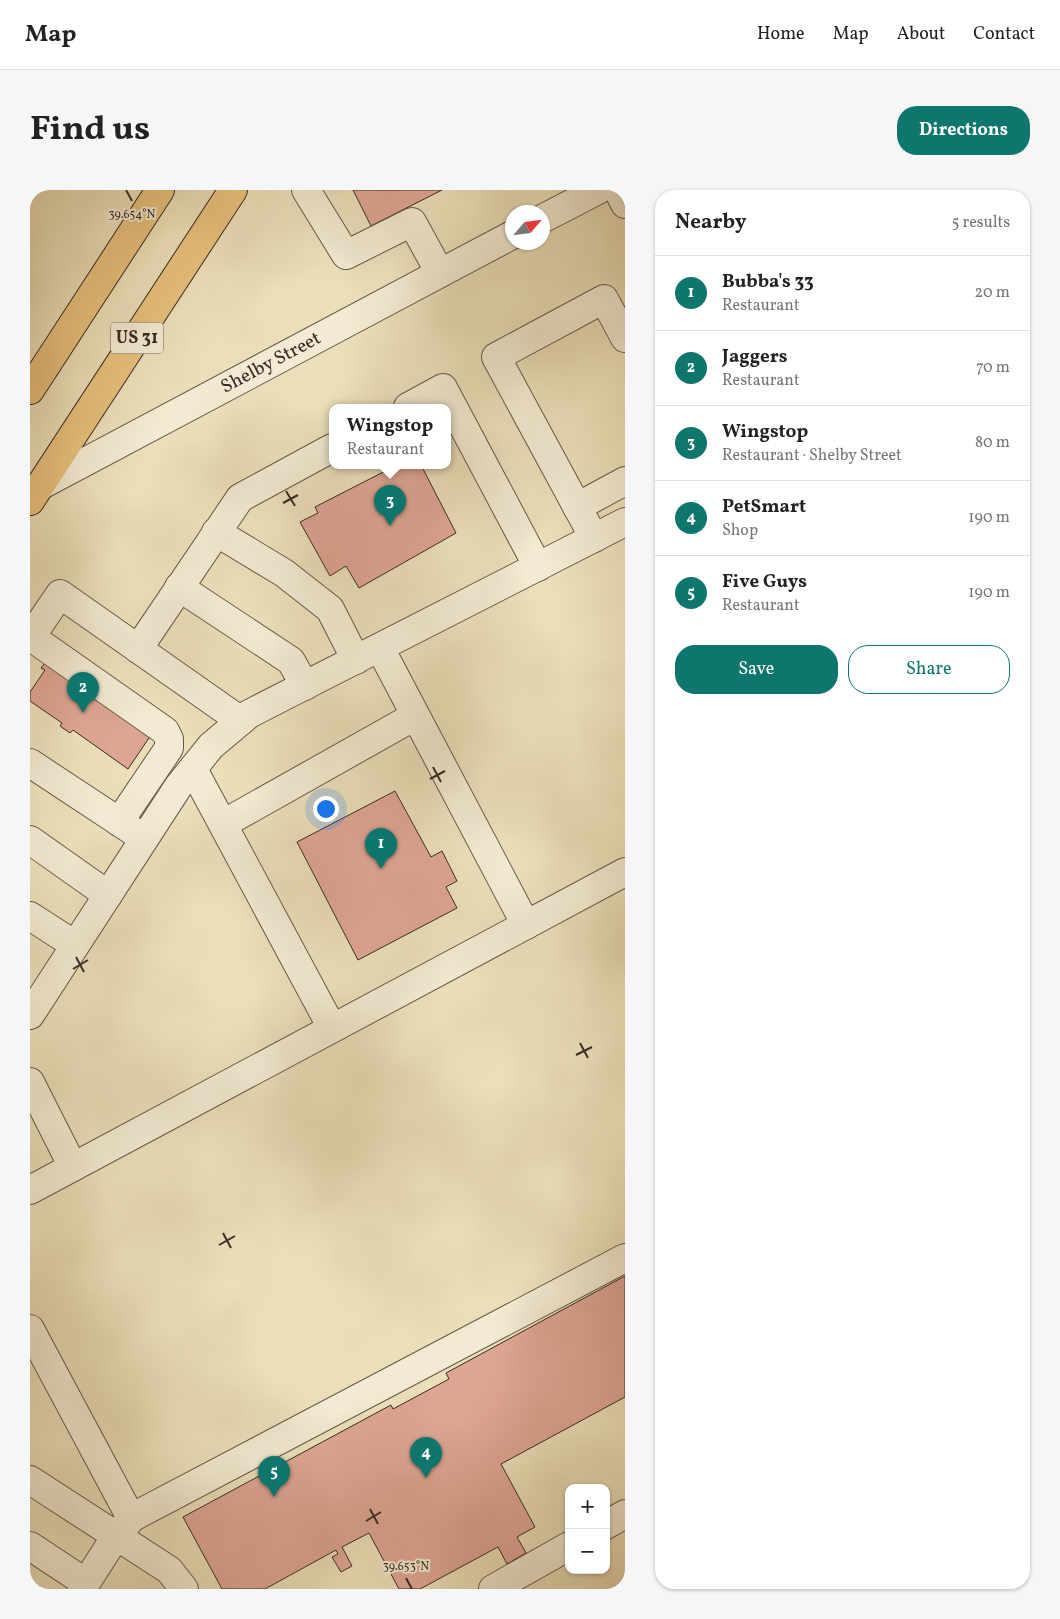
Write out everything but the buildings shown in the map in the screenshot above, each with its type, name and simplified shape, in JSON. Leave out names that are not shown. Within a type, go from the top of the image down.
[{"type":"main road","points":[[30,390],[160,190]]},
{"type":"main road","name":"US 31","points":[[33,492],[234,190]]},
{"type":"street","points":[[307,190],[346,255],[412,222],[440,273]]},
{"type":"street","points":[[550,215],[598,190]]},
{"type":"street","points":[[618,190],[625,204]]},
{"type":"street","name":"Shelby Street","points":[[33,492],[505,239]]},
{"type":"street","points":[[594,538],[496,357],[604,299],[625,338]]},
{"type":"street","points":[[414,404],[443,388],[538,567]]},
{"type":"street","points":[[138,649],[240,498],[329,450]]},
{"type":"street","points":[[577,507],[625,480]]},
{"type":"street","points":[[30,1015],[178,787],[211,746],[241,721],[250,714],[625,522]]},
{"type":"street","points":[[216,532],[284,573],[330,609],[356,660]]},
{"type":"street","points":[[179,587],[291,661],[305,686]]},
{"type":"street","points":[[119,822],[169,748],[169,739],[165,731],[30,638],[60,594],[241,721]]},
{"type":"street","points":[[380,648],[526,925]]},
{"type":"street","points":[[222,824],[416,716]]},
{"type":"street","points":[[30,762],[144,839]]},
{"type":"street","points":[[193,768],[332,1028]]},
{"type":"street","points":[[30,840],[108,895]]},
{"type":"street","points":[[30,1190],[625,872]]},
{"type":"street","points":[[30,916],[76,945]]},
{"type":"street","points":[[30,1082],[73,1167]]},
{"type":"street","points":[[30,1546],[84,1586],[124,1527],[625,1258]]},
{"type":"street","points":[[30,1329],[124,1527]]},
{"type":"street","points":[[30,1480],[124,1527],[169,1570],[184,1589]]},
{"type":"street","points":[[610,1523],[625,1514]]},
{"type":"street","points":[[493,1589],[565,1548]]},
{"type":"place","name":"Wingstop","points":[[390,526]]},
{"type":"place","name":"Jaggers","points":[[83,713]]},
{"type":"place","name":"Bubba's 33","points":[[381,869]]},
{"type":"place","name":"PetSmart","points":[[426,1478]]},
{"type":"place","name":"Five Guys","points":[[274,1497]]}]
